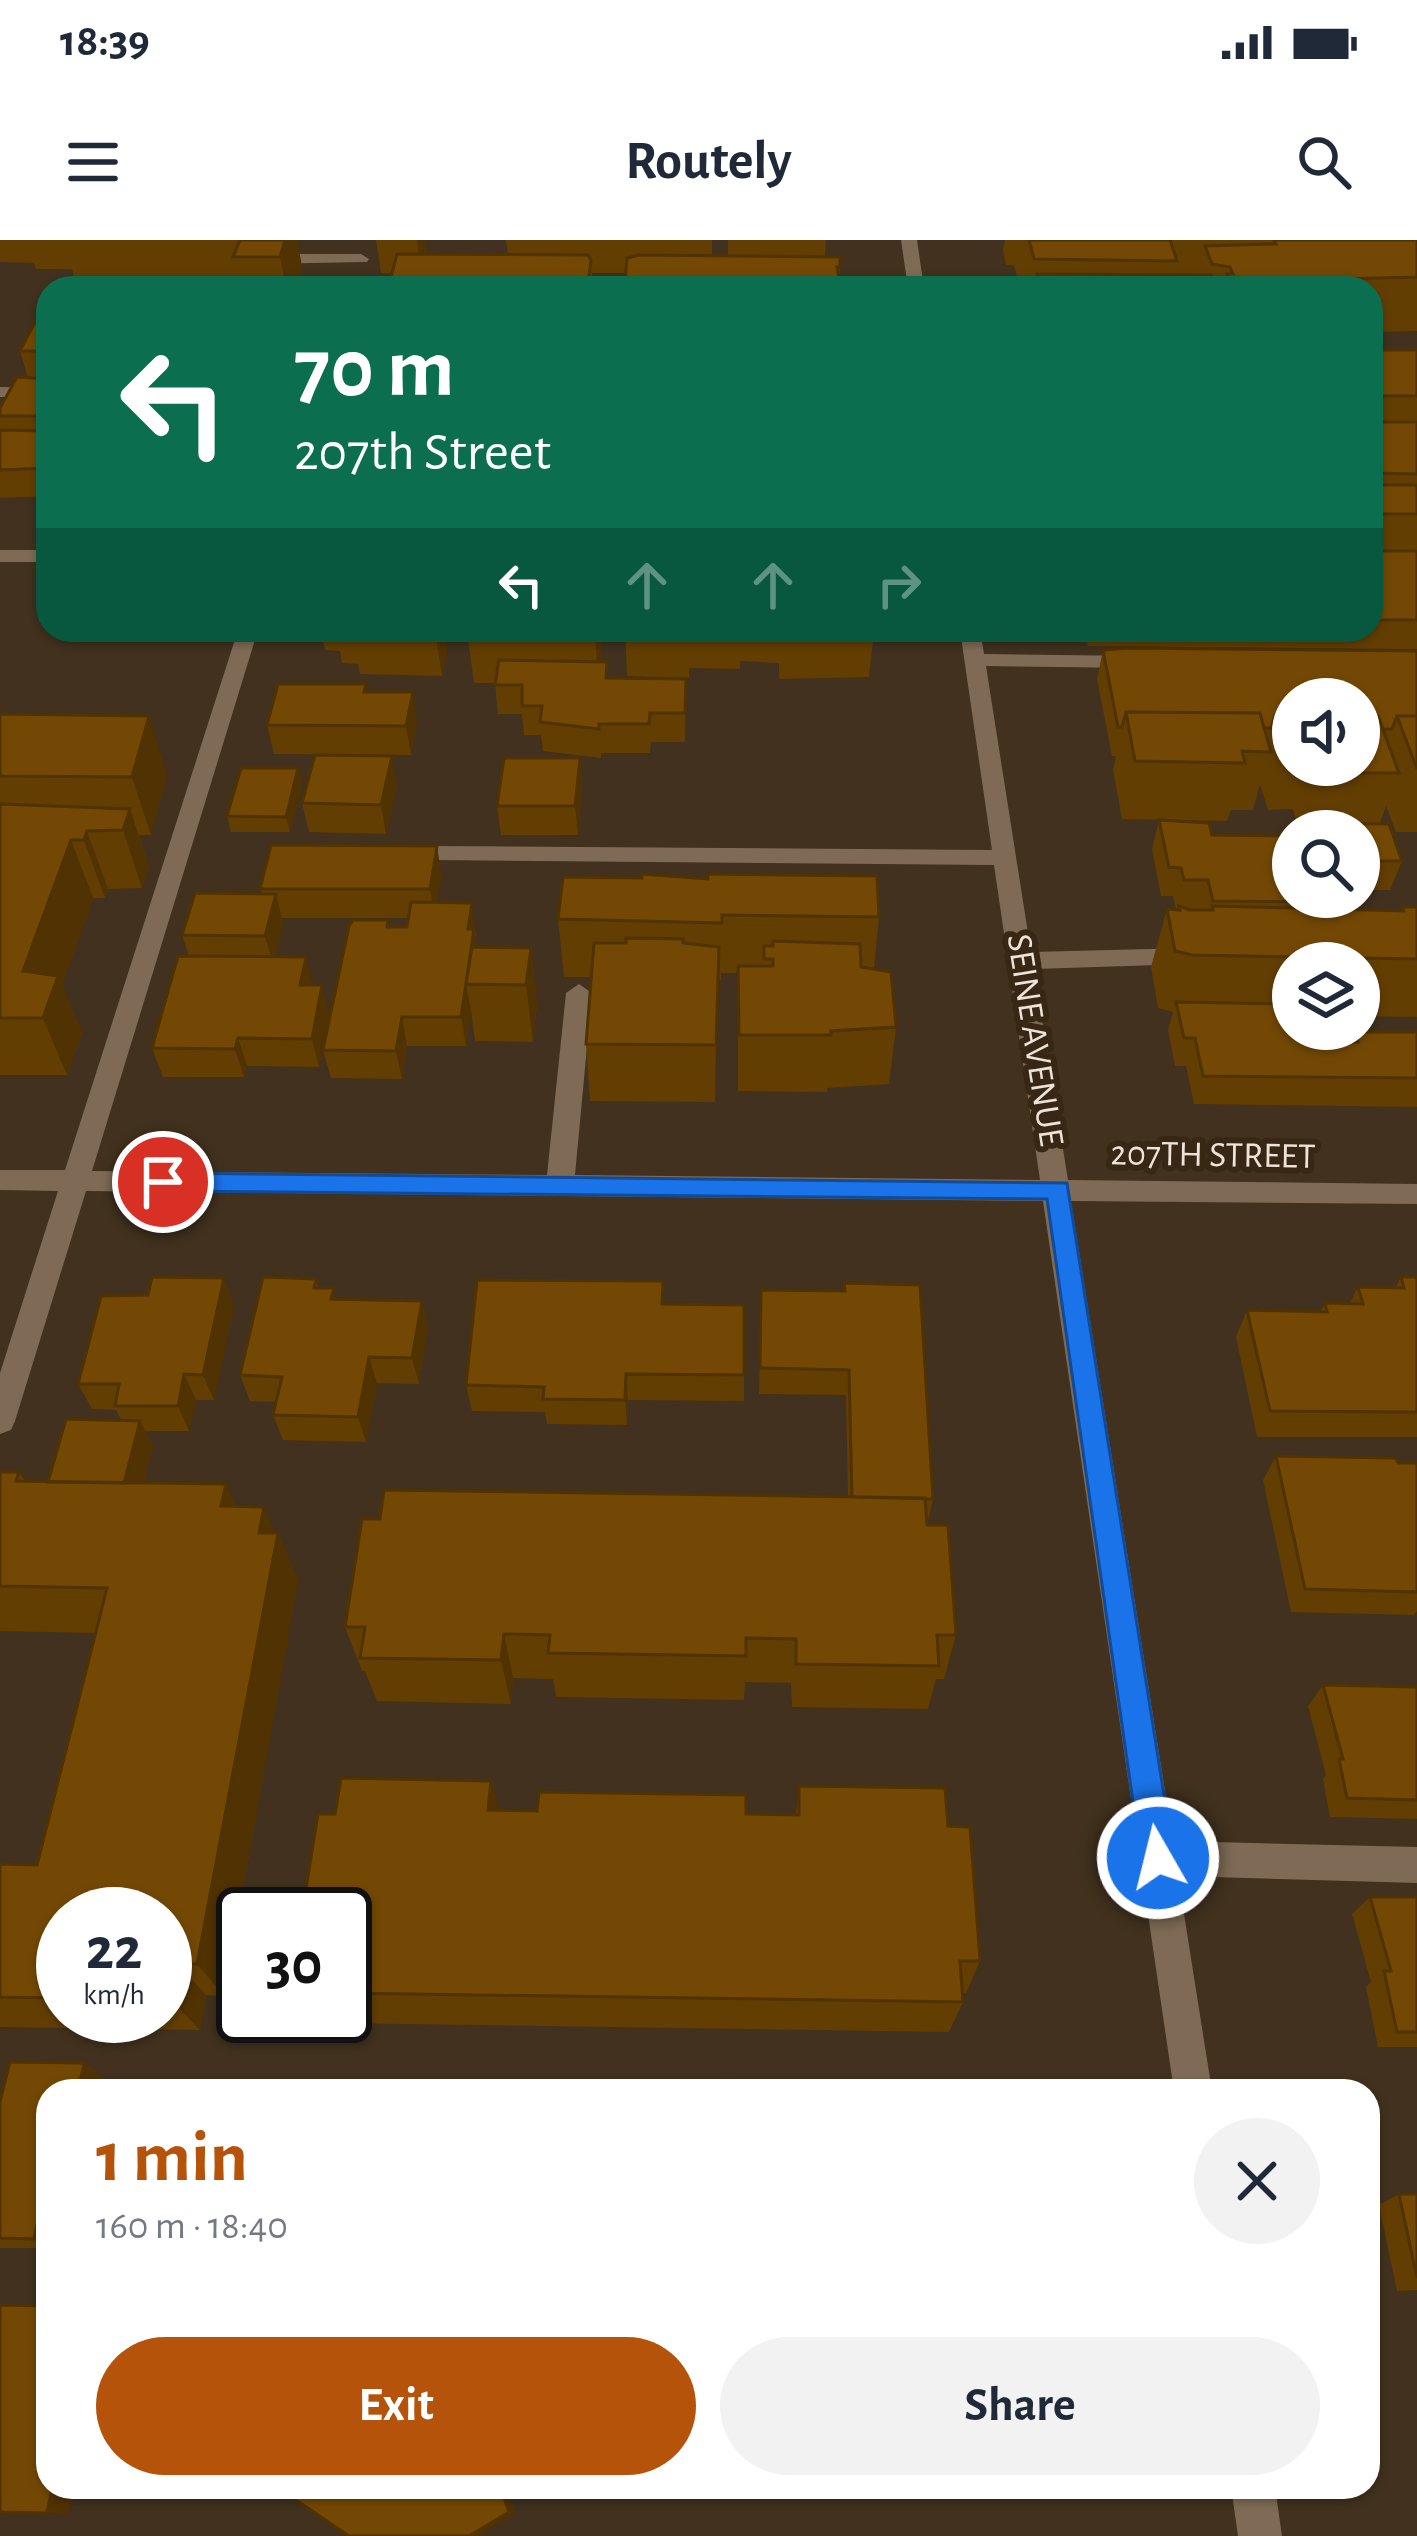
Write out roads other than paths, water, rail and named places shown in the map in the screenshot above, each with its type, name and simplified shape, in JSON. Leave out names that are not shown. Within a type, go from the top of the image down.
[{"type":"street","points":[[250,259],[359,267],[367,240]]},
{"type":"street","points":[[909,240],[914,276]]},
{"type":"street","points":[[0,392],[36,392]]},
{"type":"street","points":[[0,556],[36,556]]},
{"type":"street","points":[[0,1421],[244,642]]},
{"type":"street","points":[[973,645],[1161,662]]},
{"type":"street","name":"SEINE AVENUE","points":[[973,645],[1191,2079]]},
{"type":"street","points":[[436,854],[1006,858]]},
{"type":"street","points":[[1022,961],[1224,955]]},
{"type":"street","points":[[560,1185],[579,993]]},
{"type":"street","name":"207TH STREET","points":[[0,1180],[1417,1194]]},
{"type":"street","points":[[1158,1858],[1417,1864]]},
{"type":"street","points":[[1255,2499],[1260,2536]]}]
